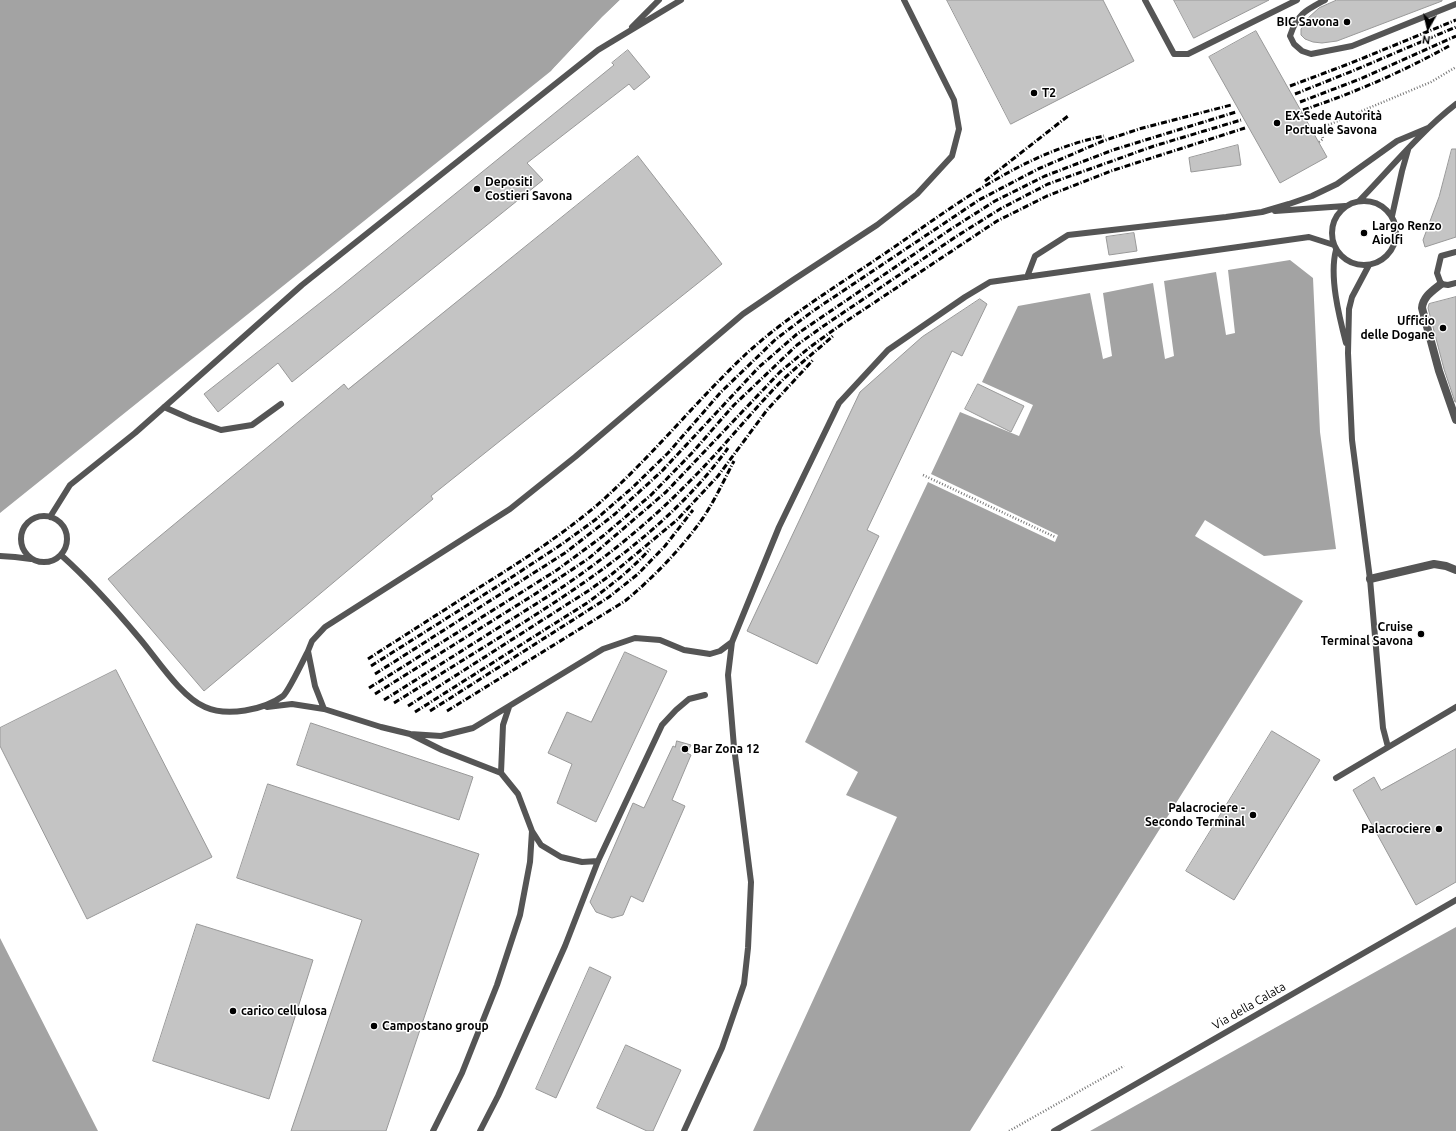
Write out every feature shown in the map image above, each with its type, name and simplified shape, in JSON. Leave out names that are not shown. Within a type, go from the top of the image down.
[{"type":"street","points":[[1441,284],[1428,294],[1422,303],[1422,308],[1439,372],[1456,420]]},
{"type":"street","points":[[1370,579],[1434,564],[1446,566],[1456,570]]},
{"type":"lane","points":[[624,34],[659,0]]},
{"type":"lane","points":[[50,517],[70,486],[135,433],[302,285],[598,50],[681,0]]},
{"type":"lane","points":[[259,708],[284,695],[312,641],[325,627],[510,509],[581,452],[744,314],[876,225],[917,194],[952,156],[959,129],[954,100],[904,0]]},
{"type":"lane","points":[[1145,0],[1174,54],[1188,54],[1297,0]]},
{"type":"lane","points":[[1325,0],[1308,9],[1294,22],[1290,36],[1294,44],[1302,51],[1311,54],[1352,46],[1456,4]]},
{"type":"lane","points":[[1348,353],[1339,315],[1333,268],[1335,247],[1332,234],[1334,223],[1339,213],[1347,206],[1359,201],[1417,138],[1456,104]]},
{"type":"lane","points":[[1262,212],[1312,196],[1337,184],[1397,141],[1428,128]]},
{"type":"lane","points":[[1392,216],[1402,171],[1409,148]]},
{"type":"lane","points":[[684,1131],[722,1048],[744,984],[748,948],[751,882],[734,747],[728,675],[732,642],[779,527],[839,403],[888,350],[965,297],[990,282],[1309,236],[1335,247],[1340,255],[1357,265],[1369,265],[1381,261],[1394,247],[1397,236],[1392,216],[1378,204],[1359,201]]},
{"type":"lane","points":[[1027,277],[1035,256],[1068,235],[1262,212],[1347,206]]},
{"type":"lane","points":[[1456,252],[1441,256],[1437,273],[1441,284],[1448,285],[1456,283]]},
{"type":"lane","points":[[1369,265],[1352,297],[1349,309],[1348,353],[1352,440],[1370,579],[1384,728],[1388,747]]},
{"type":"lane","points":[[164,407],[221,430],[252,424],[281,404]]},
{"type":"lane","points":[[0,556],[14,556],[40,562],[55,560],[65,549],[67,541],[63,526],[58,520],[43,516],[36,517],[29,521],[24,527],[21,534],[23,549],[33,560]]},
{"type":"lane","points":[[61,555],[85,577],[139,638],[185,694],[205,707],[227,712],[292,704],[324,709],[381,727],[410,734],[441,736],[473,728],[603,649],[635,638],[660,640],[684,650],[710,654],[720,651],[732,642]]},
{"type":"lane","points":[[308,651],[315,686],[324,709]]},
{"type":"lane","points":[[480,1131],[498,1096],[565,946],[598,861],[662,726],[676,710],[689,699],[705,695]]},
{"type":"lane","points":[[501,773],[503,725],[509,707]]},
{"type":"lane","points":[[1336,778],[1456,707]]},
{"type":"lane","points":[[410,734],[442,750],[501,773],[518,794],[532,831],[541,845],[561,857],[582,862],[598,861]]},
{"type":"lane","points":[[433,1131],[462,1073],[497,985],[516,929],[530,862],[532,831]]},
{"type":"lane","name":"Via della Calata","points":[[1054,1131],[1456,900]]},
{"type":"path","points":[[1319,142],[1323,139],[1320,128],[1430,82],[1456,67]]},
{"type":"path","points":[[923,475],[1055,537]]},
{"type":"path","points":[[1009,1131],[1124,1066]]},
{"type":"shaded area","points":[[0,0],[620,0],[551,71],[0,513]]},
{"type":"shaded area","points":[[1290,260],[1313,278],[1320,432],[1336,549],[1264,556],[1205,520],[1195,536],[1303,601],[970,1131],[753,1131],[897,817],[846,795],[858,772],[805,742],[928,482],[1055,542],[1058,535],[931,474],[960,412],[1019,436],[1033,405],[982,382],[1018,306],[1090,293],[1103,359],[1112,356],[1103,293],[1153,283],[1165,359],[1174,356],[1164,281],[1216,272],[1226,335],[1235,333],[1228,270]]},
{"type":"shaded area","points":[[1456,927],[1456,1131],[1090,1131]]},
{"type":"shaded area","points":[[0,938],[98,1131],[0,1131]]},
{"type":"pier","points":[[620,0],[622,0],[562,62],[551,71],[602,17]]},
{"type":"building","name":"T2","points":[[947,0],[1103,0],[1134,61],[1011,124]]},
{"type":"building","points":[[1174,0],[1269,0],[1194,38]]},
{"type":"building","name":"BIC Savona","points":[[1337,0],[1442,1],[1337,41],[1322,43],[1305,39],[1301,35],[1301,29],[1308,18],[1319,8]]},
{"type":"building","name":"EX-Sede Autorità Portuale Savona","points":[[1256,31],[1327,157],[1280,183],[1209,57]]},
{"type":"building","points":[[628,50],[650,77],[634,90],[629,84],[527,163],[543,180],[292,382],[278,363],[218,412],[204,394],[339,288],[614,65],[612,63]]},
{"type":"building","points":[[1238,145],[1241,165],[1191,172],[1189,158]]},
{"type":"building","points":[[1452,149],[1456,149],[1456,237],[1425,247],[1423,240],[1439,197]]},
{"type":"building","points":[[638,156],[722,264],[431,496],[433,499],[204,691],[108,579],[344,384],[348,389]]},
{"type":"building","points":[[1134,233],[1137,251],[1109,255],[1106,237]]},
{"type":"building","name":"Ufficio delle Dogane","points":[[1456,297],[1455,402],[1444,369],[1428,308],[1429,304]]},
{"type":"building","points":[[980,299],[987,304],[962,356],[952,351],[867,530],[879,536],[817,664],[747,631],[860,392],[922,337]]},
{"type":"building","points":[[978,384],[1024,406],[1011,432],[965,409]]},
{"type":"building","points":[[625,652],[667,671],[596,822],[557,803],[572,764],[548,753],[567,712],[591,722]]},
{"type":"building","points":[[116,670],[212,857],[87,919],[0,746],[0,728]]},
{"type":"building","points":[[311,723],[473,777],[459,820],[297,765]]},
{"type":"building","name":"Palacrociere - Secondo Terminal","points":[[1272,731],[1320,760],[1234,900],[1186,871]]},
{"type":"building","points":[[677,741],[691,745],[687,753],[691,755],[672,800],[685,806],[643,902],[631,896],[623,915],[612,918],[596,912],[590,902],[633,803],[644,808],[673,746],[675,747]]},
{"type":"building","points":[[1456,749],[1456,882],[1416,905],[1353,790],[1374,777],[1381,790]]},
{"type":"building","name":"Campostano group","points":[[268,784],[479,854],[386,1131],[291,1131],[362,920],[237,878]]},
{"type":"building","name":"carico cellulosa","points":[[197,924],[313,960],[269,1099],[153,1061]]},
{"type":"building","points":[[590,967],[611,977],[556,1098],[536,1089]]},
{"type":"building","points":[[626,1045],[681,1070],[653,1131],[647,1131],[597,1108]]},
{"type":"railway","points":[[1290,86],[1456,20]]},
{"type":"railway","points":[[1295,94],[1456,27]]},
{"type":"railway","points":[[1300,102],[1360,79],[1456,36]]},
{"type":"railway","points":[[1303,110],[1378,81],[1414,65],[1449,46]]},
{"type":"railway","points":[[371,666],[512,577],[595,520],[632,488],[668,453],[721,392],[776,339],[813,311],[979,200],[1038,169],[1103,141],[1139,129],[1231,105]]},
{"type":"railway","points":[[375,674],[565,553],[615,514],[662,471],[759,367],[797,334],[951,229],[995,201],[1045,176],[1113,150],[1236,112]]},
{"type":"railway","points":[[985,181],[1068,116]]},
{"type":"railway","points":[[369,688],[557,570],[603,536],[651,495],[691,454],[734,405],[797,345],[957,236],[1000,209],[1048,184],[1154,146],[1241,120]]},
{"type":"railway","points":[[375,694],[532,596],[588,559],[666,492],[780,372],[810,347],[997,221],[1047,196],[1111,171],[1245,128]]},
{"type":"railway","points":[[368,659],[525,559],[554,539],[596,506],[654,450],[747,353],[796,313],[988,184],[1044,155],[1073,144],[1104,136]]},
{"type":"railway","points":[[384,700],[558,590],[628,538],[660,510],[712,459],[778,384],[834,335]]},
{"type":"railway","points":[[408,706],[588,591],[612,574],[677,520],[718,476],[767,410],[813,360]]},
{"type":"railway","points":[[394,703],[536,615],[597,574],[626,552],[681,503],[705,477],[728,448]]},
{"type":"railway","points":[[447,711],[625,601],[636,592],[667,562],[695,529],[712,504],[734,461]]},
{"type":"railway","points":[[430,711],[609,597],[638,574],[665,546],[693,510]]},
{"type":"railway","points":[[415,712],[587,603],[628,571],[650,549]]},
{"type":"place","name":"BIC Savona","points":[[1347,22]]},
{"type":"place","name":"T2","points":[[1034,93]]},
{"type":"place","name":"EX-Sede Autorità Portuale Savona","points":[[1277,123]]},
{"type":"place","name":"Depositi Costieri Savona","points":[[477,189]]},
{"type":"place","name":"Largo Renzo Aiolfi","points":[[1364,233]]},
{"type":"place","name":"Ufficio delle Dogane","points":[[1443,328]]},
{"type":"place","name":"Cruise Terminal Savona","points":[[1421,634]]},
{"type":"place","name":"Bar Zona 12","points":[[685,749]]},
{"type":"place","name":"Palacrociere - Secondo Terminal","points":[[1253,815]]},
{"type":"place","name":"Palacrociere","points":[[1439,829]]},
{"type":"place","name":"carico cellulosa","points":[[233,1011]]},
{"type":"place","name":"Campostano group","points":[[374,1026]]}]
